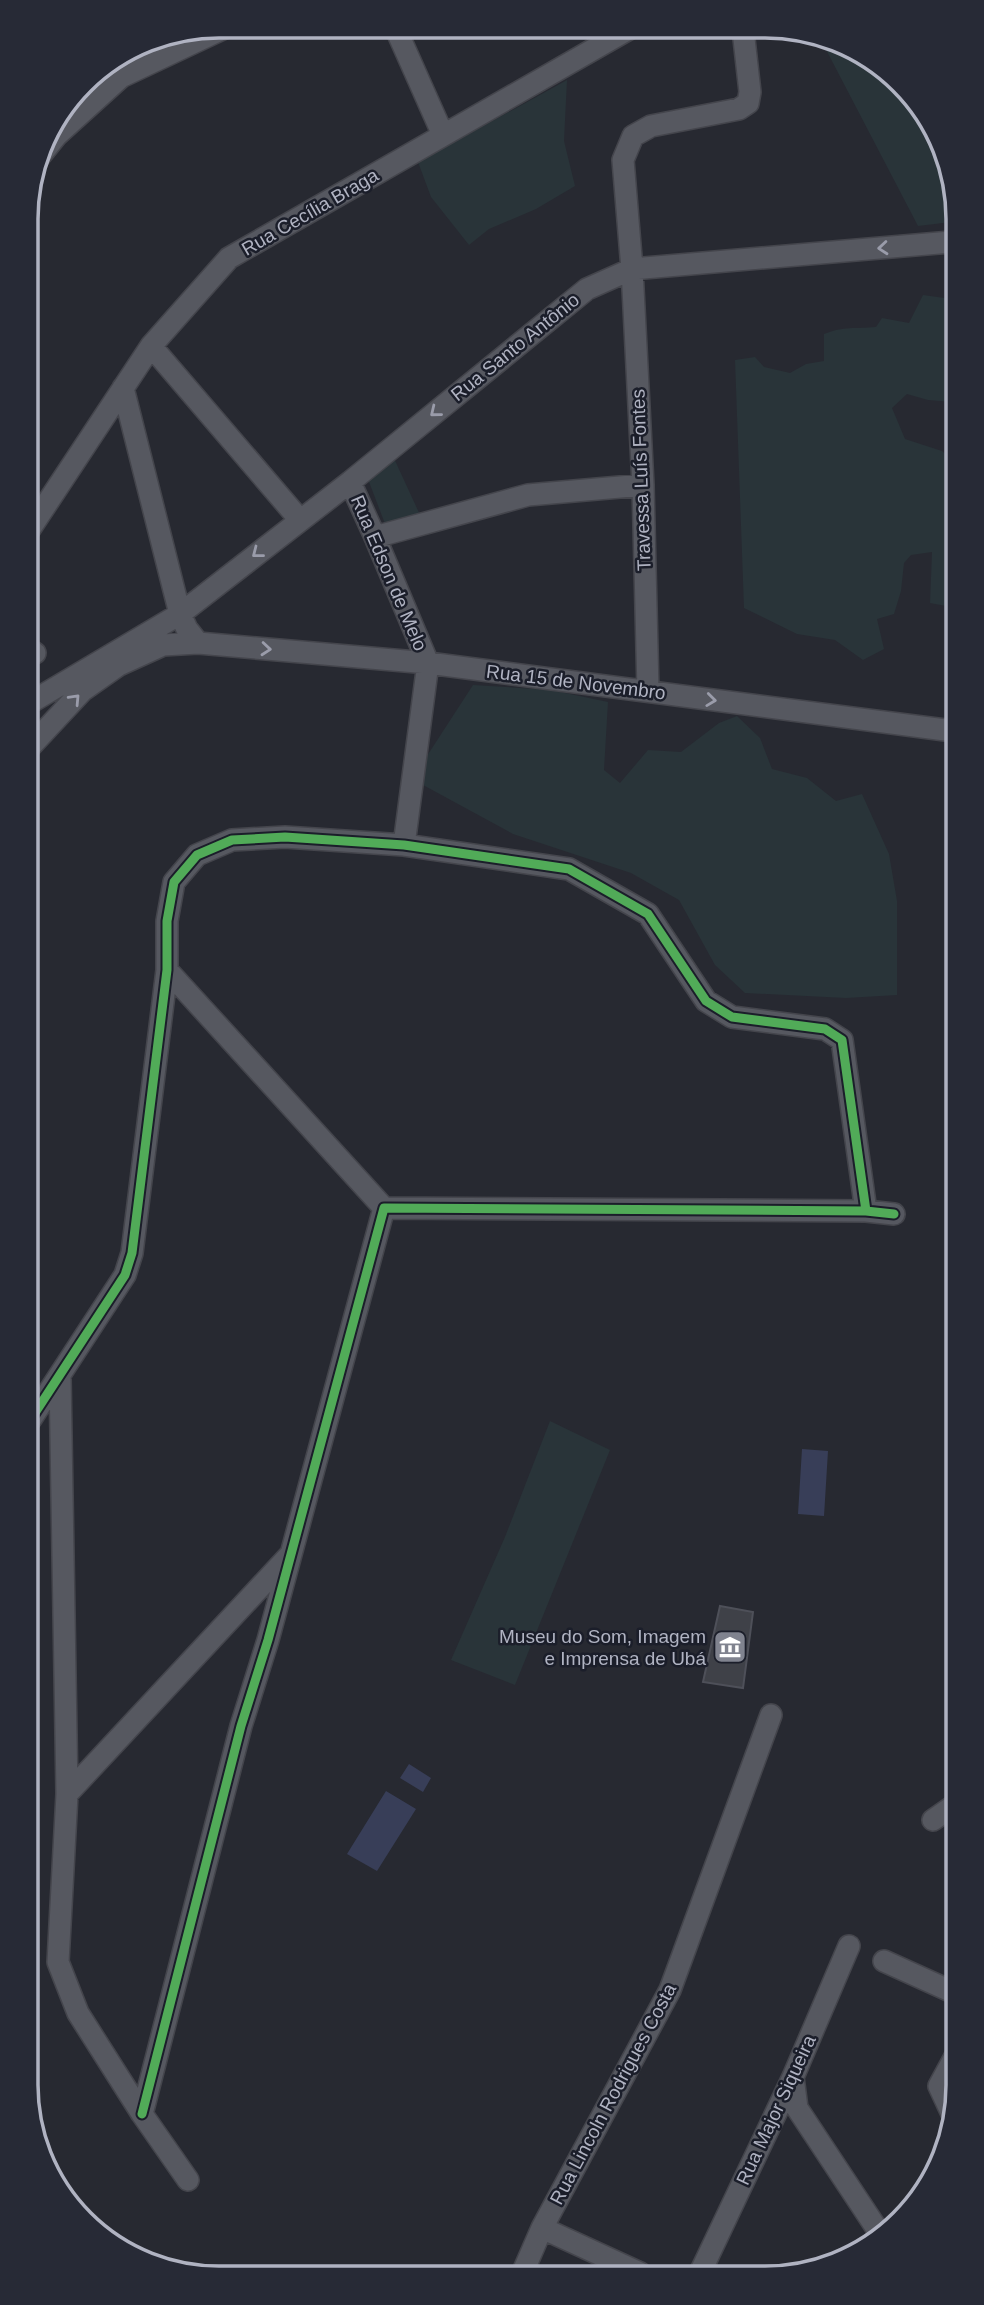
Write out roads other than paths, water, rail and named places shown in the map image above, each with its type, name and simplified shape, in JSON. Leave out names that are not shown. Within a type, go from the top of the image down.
[{"type":"street","name":"Rua Cecília Braga","points":[[39,516],[151,346],[229,258],[613,38]]},
{"type":"street","name":"Travessa Luís Fontes","points":[[648,691],[643,485],[632,269],[623,160],[633,136],[651,126],[739,109],[748,103],[750,92],[744,38]]},
{"type":"street","points":[[400,39],[443,135]]},
{"type":"street","points":[[62,130],[121,77],[199,40]]},
{"type":"street","name":"Rua Santo Antônio","points":[[39,698],[180,614],[350,482],[587,289],[632,269],[946,242]]},
{"type":"street","points":[[151,346],[300,520]]},
{"type":"street","points":[[123,388],[180,614],[198,643]]},
{"type":"street","name":"Rua Edson de Melo","points":[[350,482],[428,663]]},
{"type":"street","points":[[375,537],[528,495],[643,485]]},
{"type":"street","name":"Rua 15 de Novembro","points":[[39,737],[82,691],[119,665],[163,645],[198,643],[428,663],[946,730]]},
{"type":"street","points":[[404,845],[428,663]]},
{"type":"street","points":[[38,1407],[125,1275],[132,1253],[167,970],[167,921],[174,882],[197,855],[232,840],[285,837],[404,845],[569,869],[648,914],[706,1001],[732,1017],[825,1029],[842,1040],[866,1211]]},
{"type":"street","points":[[167,970],[384,1208],[866,1211],[894,1214]]},
{"type":"street","points":[[142,2114],[241,1726],[268,1640],[384,1208]]},
{"type":"street","points":[[60,1376],[67,1794],[58,1962],[78,2013],[142,2114],[188,2180]]},
{"type":"street","points":[[67,1794],[291,1554]]},
{"type":"street","name":"Rua Lincoln Rodrigues Costa","points":[[525,2266],[542,2228],[670,1990],[771,1715]]},
{"type":"street","points":[[933,1820],[945,1812]]},
{"type":"street","name":"Rua Major Siqueira","points":[[703,2266],[793,2077],[849,1946]]},
{"type":"street","points":[[884,1961],[945,1989]]},
{"type":"street","points":[[945,2075],[939,2086],[945,2099]]},
{"type":"street","points":[[793,2077],[797,2108],[876,2227]]},
{"type":"street","points":[[542,2228],[625,2266]]},
{"type":"water","points":[[802,1449],[828,1451],[824,1516],[798,1514]]},
{"type":"water","points":[[409,1764],[431,1778],[423,1792],[400,1778]]},
{"type":"water","points":[[386,1791],[416,1809],[377,1871],[347,1854]]},
{"type":"place","name":"Museu do Som, Imagem e Imprensa de Ubá","points":[[730,1647]]}]
